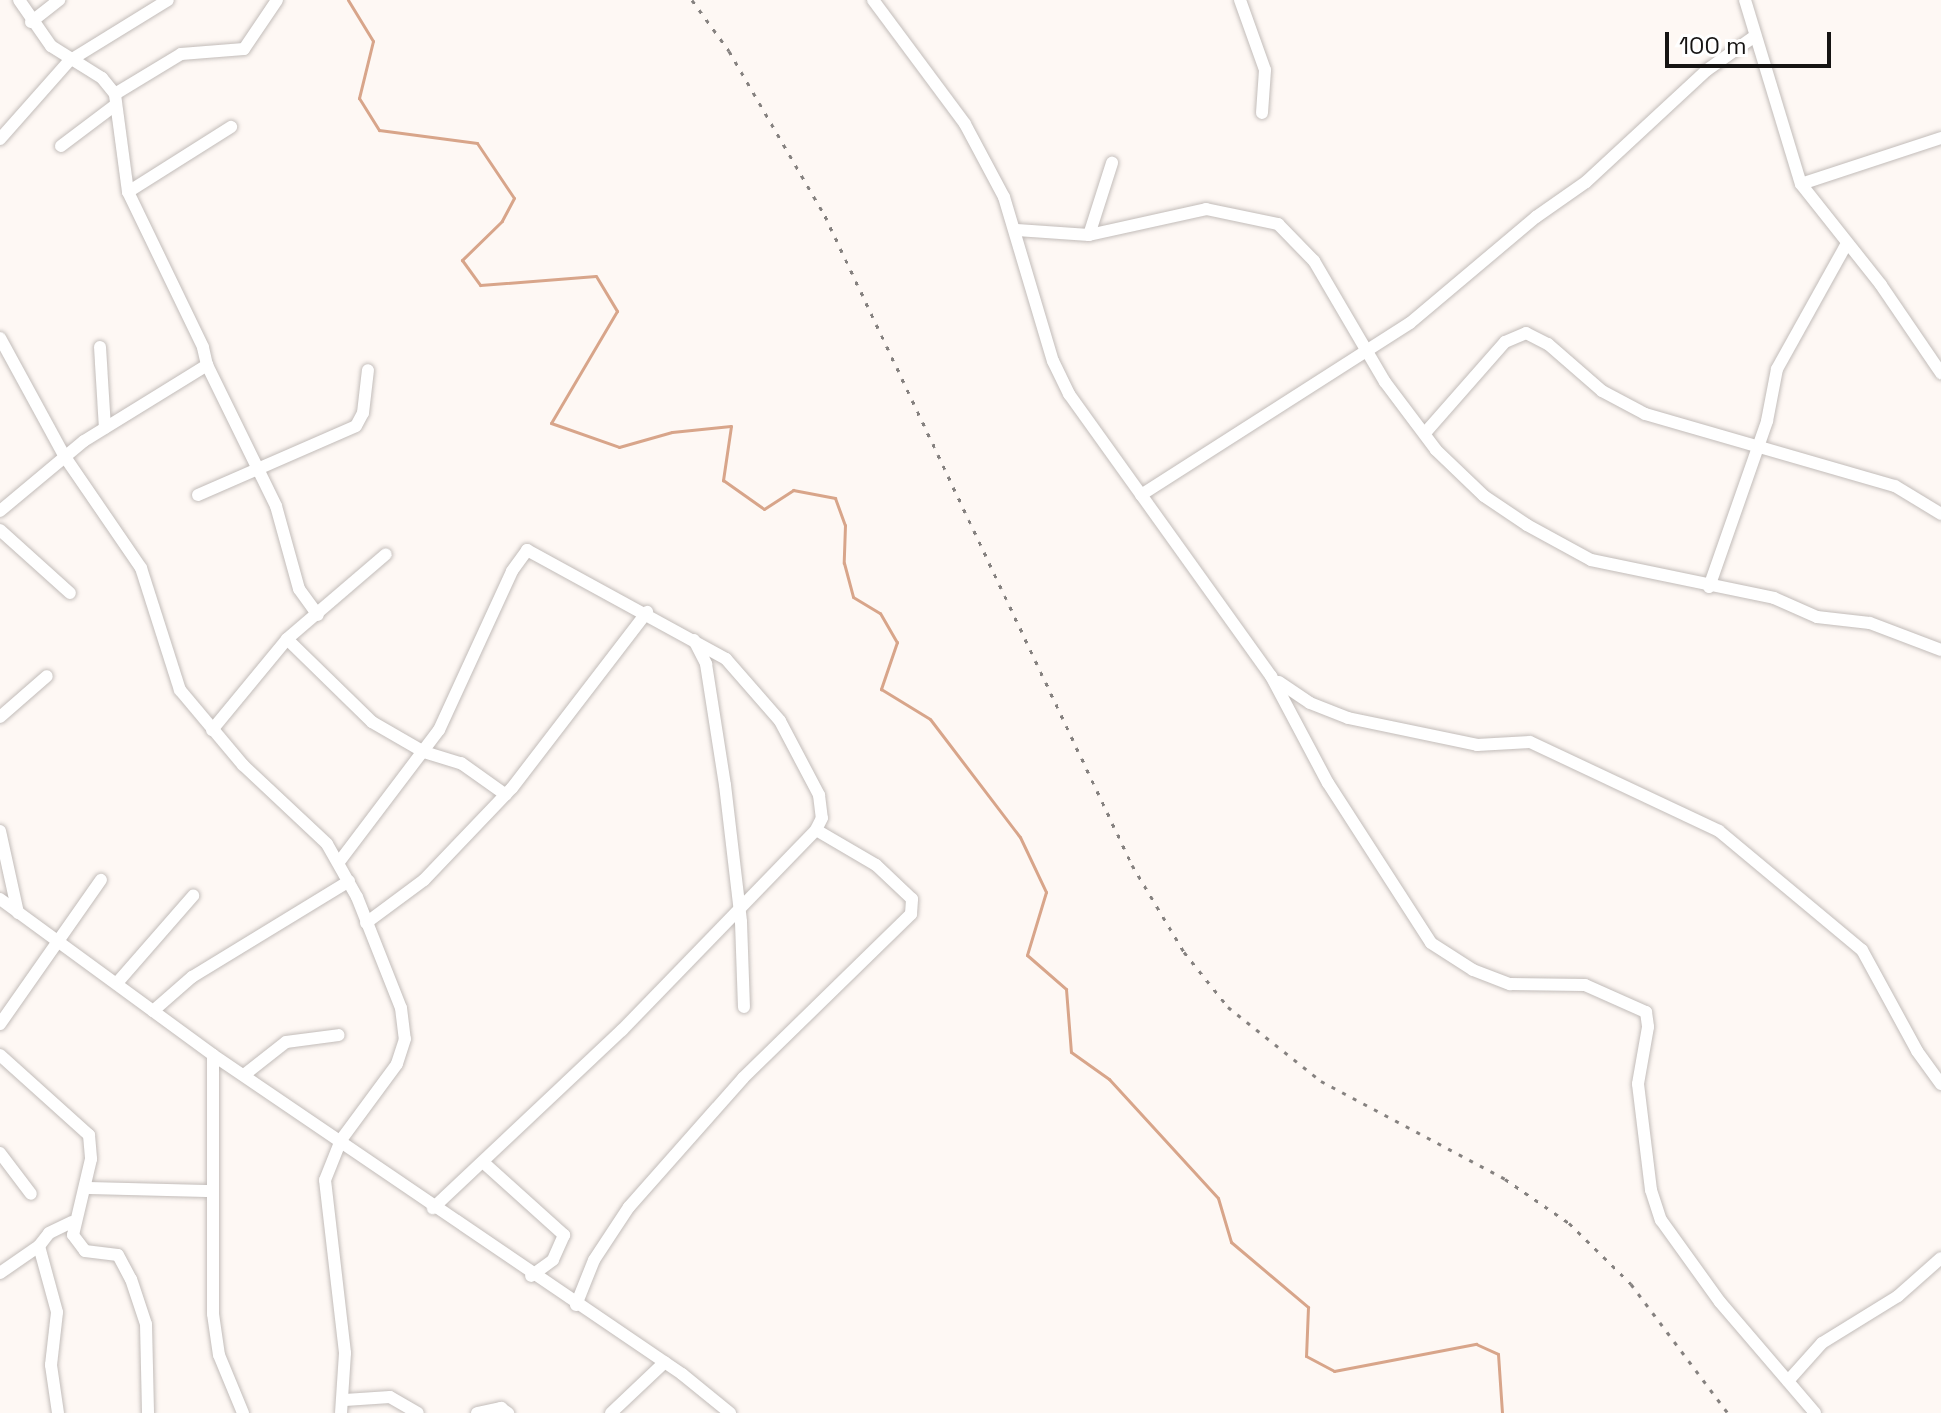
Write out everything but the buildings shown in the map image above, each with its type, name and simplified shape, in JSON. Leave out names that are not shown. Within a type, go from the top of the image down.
[{"type":"street","points":[[19,0],[31,22],[69,61],[92,71],[115,100],[128,192],[203,347],[207,365],[261,469],[283,527],[294,580],[318,615]]},
{"type":"street","points":[[31,22],[59,0]]},
{"type":"street","points":[[0,139],[69,61],[168,0]]},
{"type":"street","points":[[61,146],[115,100],[181,54],[244,49],[277,0]]},
{"type":"street","points":[[873,0],[965,124],[1017,230],[1061,382],[1271,676],[1328,783],[1431,943],[1473,970],[1510,984],[1585,985],[1646,1012],[1648,1027],[1638,1084],[1654,1203],[1668,1231],[1720,1302],[1815,1413]]},
{"type":"street","points":[[1240,0],[1265,70],[1262,113]]},
{"type":"street","points":[[1745,0],[1801,184],[1846,245],[1881,285],[1941,373]]},
{"type":"street","points":[[1141,495],[1410,323],[1536,217],[1586,182],[1707,70],[1755,36]]},
{"type":"street","points":[[128,192],[231,127]]},
{"type":"street","points":[[1801,184],[1941,138]]},
{"type":"street","points":[[1089,235],[1112,163]]},
{"type":"street","points":[[1017,230],[1089,235],[1206,209],[1278,224],[1314,261],[1368,350],[1447,463],[1484,496],[1563,547],[1591,560],[1709,587],[1774,598],[1817,617],[1878,625],[1941,650]]},
{"type":"street","points":[[1709,587],[1755,446],[1767,421],[1777,369],[1846,245]]},
{"type":"street","points":[[1425,433],[1505,342],[1526,333],[1548,344],[1602,391],[1645,414],[1895,486],[1941,514]]},
{"type":"street","points":[[0,338],[65,457],[141,568],[174,679],[212,730],[260,783],[316,831],[339,862],[401,1008],[405,1039],[391,1074],[341,1140],[330,1162],[325,1196],[344,1343],[343,1407],[390,1397],[418,1413]]},
{"type":"street","points":[[100,347],[105,428]]},
{"type":"street","points":[[0,511],[105,428],[207,365]]},
{"type":"street","points":[[198,495],[356,426],[363,413],[368,370]]},
{"type":"street","points":[[0,530],[70,593]]},
{"type":"street","points":[[339,862],[424,752],[461,686],[512,571],[527,550],[692,637],[740,672],[791,738],[819,795],[822,818],[816,830],[738,905],[622,1030],[433,1208]]},
{"type":"street","points":[[212,730],[287,639],[386,554]]},
{"type":"street","points":[[366,923],[424,880],[506,795],[647,612]]},
{"type":"street","points":[[692,637],[706,664],[738,905],[744,1007]]},
{"type":"street","points":[[287,639],[359,711],[424,752],[461,763],[506,795]]},
{"type":"street","points":[[0,717],[47,676]]},
{"type":"street","points":[[1271,676],[1301,698],[1348,718],[1477,745],[1530,742],[1719,831],[1862,950],[1917,1051],[1941,1084]]},
{"type":"street","points":[[576,1305],[594,1260],[629,1207],[743,1078],[911,914],[912,899],[876,865],[816,830]]},
{"type":"street","points":[[0,831],[4,869],[18,913]]},
{"type":"street","points":[[0,1024],[101,880]]},
{"type":"street","points":[[153,1011],[192,977],[349,881]]},
{"type":"street","points":[[117,983],[193,896]]},
{"type":"street","points":[[0,899],[213,1055],[341,1140],[531,1276],[665,1362],[729,1413]]},
{"type":"street","points":[[244,1075],[286,1042],[339,1035]]},
{"type":"street","points":[[0,1055],[89,1135],[85,1188],[72,1222],[74,1238],[85,1251],[113,1252],[131,1279],[146,1324],[148,1413]]},
{"type":"street","points":[[213,1055],[210,1191],[215,1338],[243,1413]]},
{"type":"street","points":[[0,1153],[31,1194]]},
{"type":"street","points":[[484,1163],[564,1235],[553,1260],[531,1276]]},
{"type":"street","points":[[85,1188],[210,1191]]},
{"type":"street","points":[[0,1273],[39,1246],[49,1233],[72,1222]]},
{"type":"street","points":[[39,1246],[57,1312],[51,1365],[58,1413]]},
{"type":"street","points":[[1788,1381],[1822,1343],[1898,1296],[1941,1258]]},
{"type":"street","points":[[611,1413],[665,1362]]},
{"type":"street","points":[[477,1413],[501,1408],[508,1413]]},
{"type":"waterway","points":[[348,0],[373,41],[359,98],[379,130],[477,143],[514,198],[502,221],[462,260],[480,285],[596,276],[617,311],[551,423],[619,447],[672,432],[731,426],[723,480],[764,509],[793,490],[835,498],[845,525],[844,563],[853,597],[880,613],[897,642],[881,689],[930,719],[1020,837],[1046,892],[1027,955],[1066,989],[1071,1052],[1109,1079],[1218,1198],[1231,1242],[1308,1307],[1306,1356],[1334,1371],[1476,1344],[1498,1354],[1502,1413]]},
{"type":"railway","points":[[692,0],[729,51],[825,216],[1132,865],[1184,952],[1228,1007],[1321,1081],[1505,1179],[1569,1223],[1631,1284],[1728,1413]]}]
